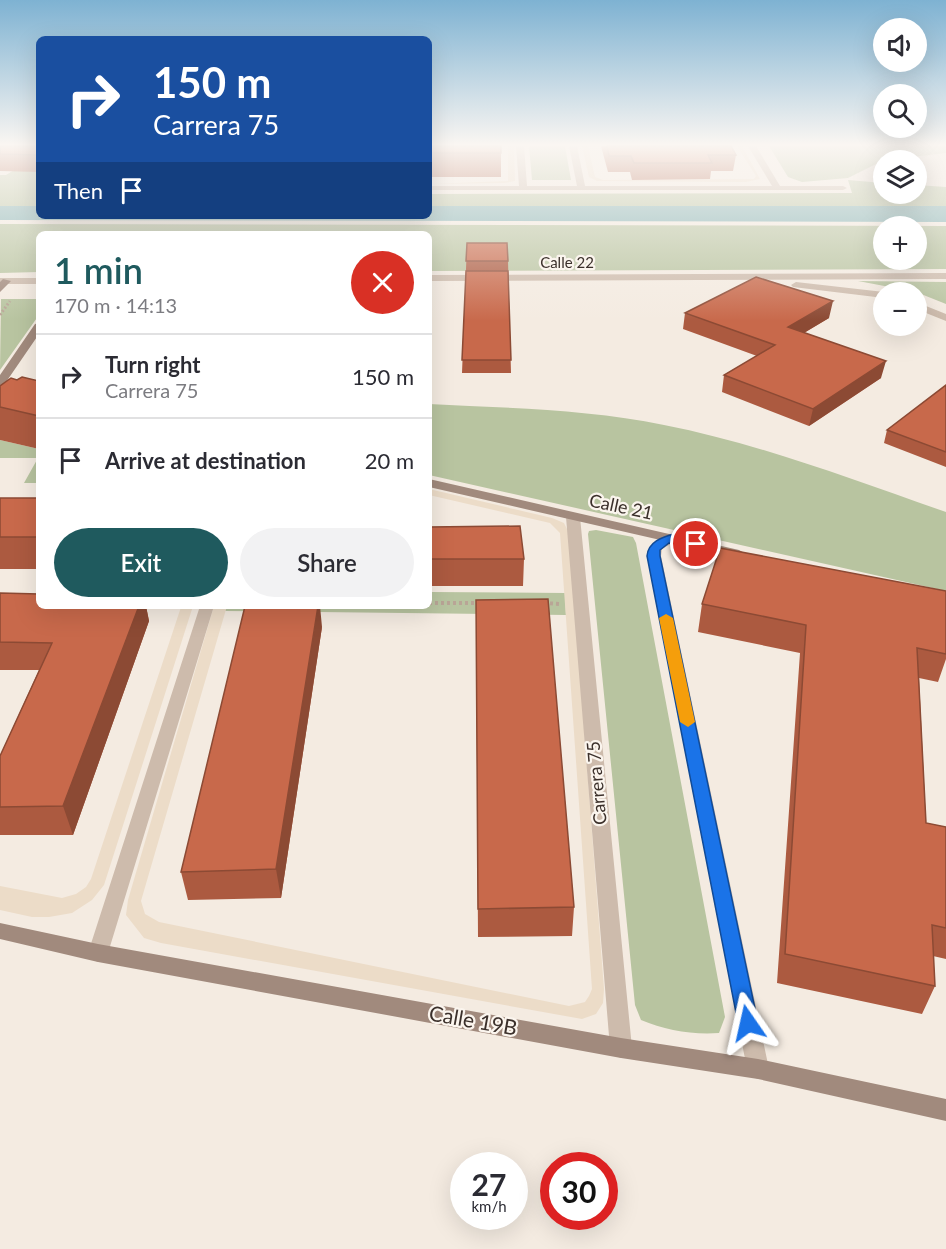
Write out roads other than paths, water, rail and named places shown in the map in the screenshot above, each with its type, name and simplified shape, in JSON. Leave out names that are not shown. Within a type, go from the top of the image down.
[{"type":"street","name":"Calle 22","points":[[706,276],[873,294]]},
{"type":"street","name":"Calle 22","points":[[432,278],[946,276]]},
{"type":"street","points":[[2,284],[36,281]]},
{"type":"street","points":[[927,310],[946,318]]},
{"type":"street","points":[[0,383],[36,330]]},
{"type":"street","name":"Calle 21","points":[[432,484],[753,557]]},
{"type":"street","name":"Carrera 75","points":[[573,517],[621,1048]]},
{"type":"street","points":[[674,538],[658,544],[654,549],[654,556],[758,1069]]},
{"type":"street","points":[[98,953],[206,609]]},
{"type":"street","name":"Calle 19B","points":[[0,931],[98,953],[621,1048],[758,1069],[946,1110]]},
{"type":"water","points":[[0,206],[36,206],[36,219],[432,219],[432,206],[946,206],[946,222],[927,222],[927,216],[873,216],[873,222],[0,220]]}]
